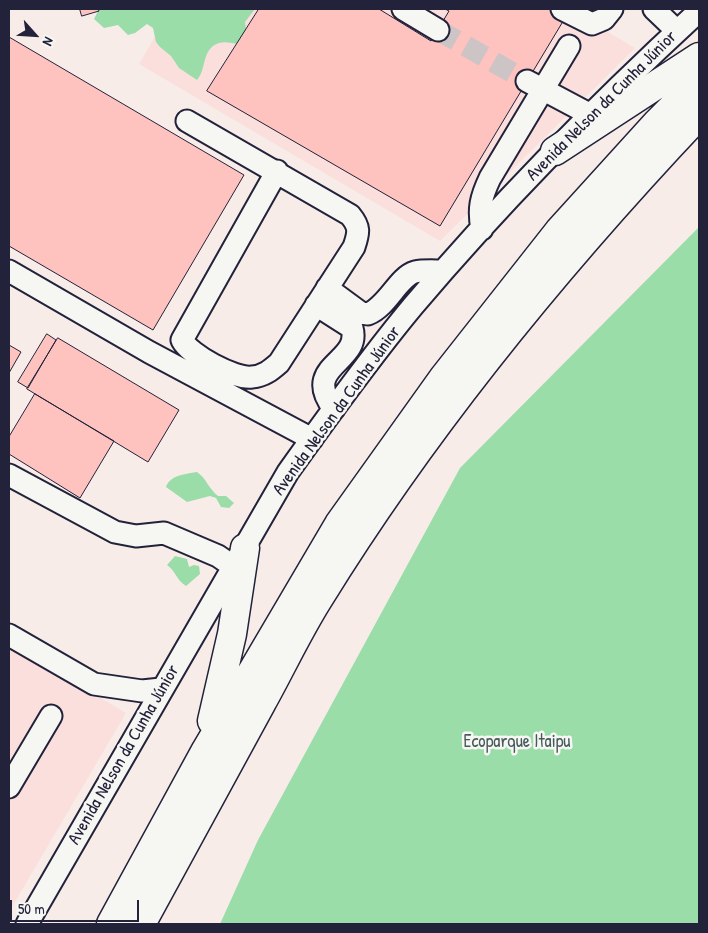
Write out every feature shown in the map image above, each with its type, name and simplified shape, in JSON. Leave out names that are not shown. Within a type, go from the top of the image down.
[{"type":"highway","points":[[555,151],[699,57]]},
{"type":"highway","points":[[111,924],[206,750],[339,524],[444,378],[559,231],[657,123],[699,81]]},
{"type":"highway","points":[[141,924],[318,599],[386,494],[446,410],[532,300],[626,193],[699,116]]},
{"type":"highway","points":[[206,750],[232,634],[239,558]]},
{"type":"highway","points":[[155,924],[180,854]]},
{"type":"street","points":[[403,9],[438,30]]},
{"type":"street","points":[[562,9],[592,24],[604,19],[612,9]]},
{"type":"street","points":[[654,9],[677,32]]},
{"type":"street","name":"Avenida Nelson da Cunha Júnior","points":[[27,924],[288,472],[334,409],[443,271],[555,151],[699,12]]},
{"type":"street","points":[[482,229],[478,212],[481,196],[535,85],[569,46]]},
{"type":"street","points":[[535,85],[591,115]]},
{"type":"street","points":[[187,121],[277,171],[350,215],[358,224],[359,233],[354,246],[279,363],[268,373],[251,377],[233,375],[204,359],[184,345],[182,340],[277,171]]},
{"type":"street","points":[[9,271],[149,352],[312,439]]},
{"type":"street","points":[[334,409],[324,397],[322,388],[324,380],[349,347],[357,321],[384,305],[408,275],[417,271],[443,271]]},
{"type":"street","points":[[322,297],[357,321]]},
{"type":"street","points":[[9,475],[115,532],[136,536],[164,533],[218,556],[239,558]]},
{"type":"street","points":[[9,635],[94,684],[142,691],[161,689]]},
{"type":"street","points":[[9,787],[51,716]]},
{"type":"shaded area","points":[[171,9],[569,9],[635,48],[440,241],[139,64]]},
{"type":"shaded area","points":[[9,643],[126,713],[9,912]]},
{"type":"green space","points":[[99,9],[255,9],[245,22],[246,30],[240,44],[222,42],[213,46],[207,54],[197,80],[179,68],[171,56],[160,47],[156,42],[153,28],[147,24],[135,33],[128,35],[118,25],[104,28],[94,19]]},
{"type":"green space","name":"Ecoparque Itaipu","points":[[699,227],[699,924],[220,924],[258,840],[460,468]]},
{"type":"green space","points":[[197,472],[218,496],[226,496],[234,503],[229,508],[221,507],[216,498],[210,496],[187,502],[166,487],[171,480],[183,474]]},
{"type":"green space","points":[[175,556],[187,559],[189,567],[199,566],[200,574],[186,586],[167,565]]},
{"type":"building","points":[[80,9],[98,9],[99,11],[82,16]]},
{"type":"building","points":[[259,9],[379,9],[431,41],[449,11],[445,9],[549,9],[565,18],[440,226],[207,91]]},
{"type":"building","points":[[9,37],[244,175],[153,330],[9,246]]},
{"type":"building","points":[[47,334],[56,340],[28,388],[18,382]]},
{"type":"building","points":[[58,338],[179,410],[148,462],[27,389]]},
{"type":"building","points":[[9,345],[21,352],[9,373]]},
{"type":"building","points":[[35,394],[114,441],[80,498],[9,454],[9,437]]},
{"type":"tunnel","points":[[438,30],[527,81]]}]
